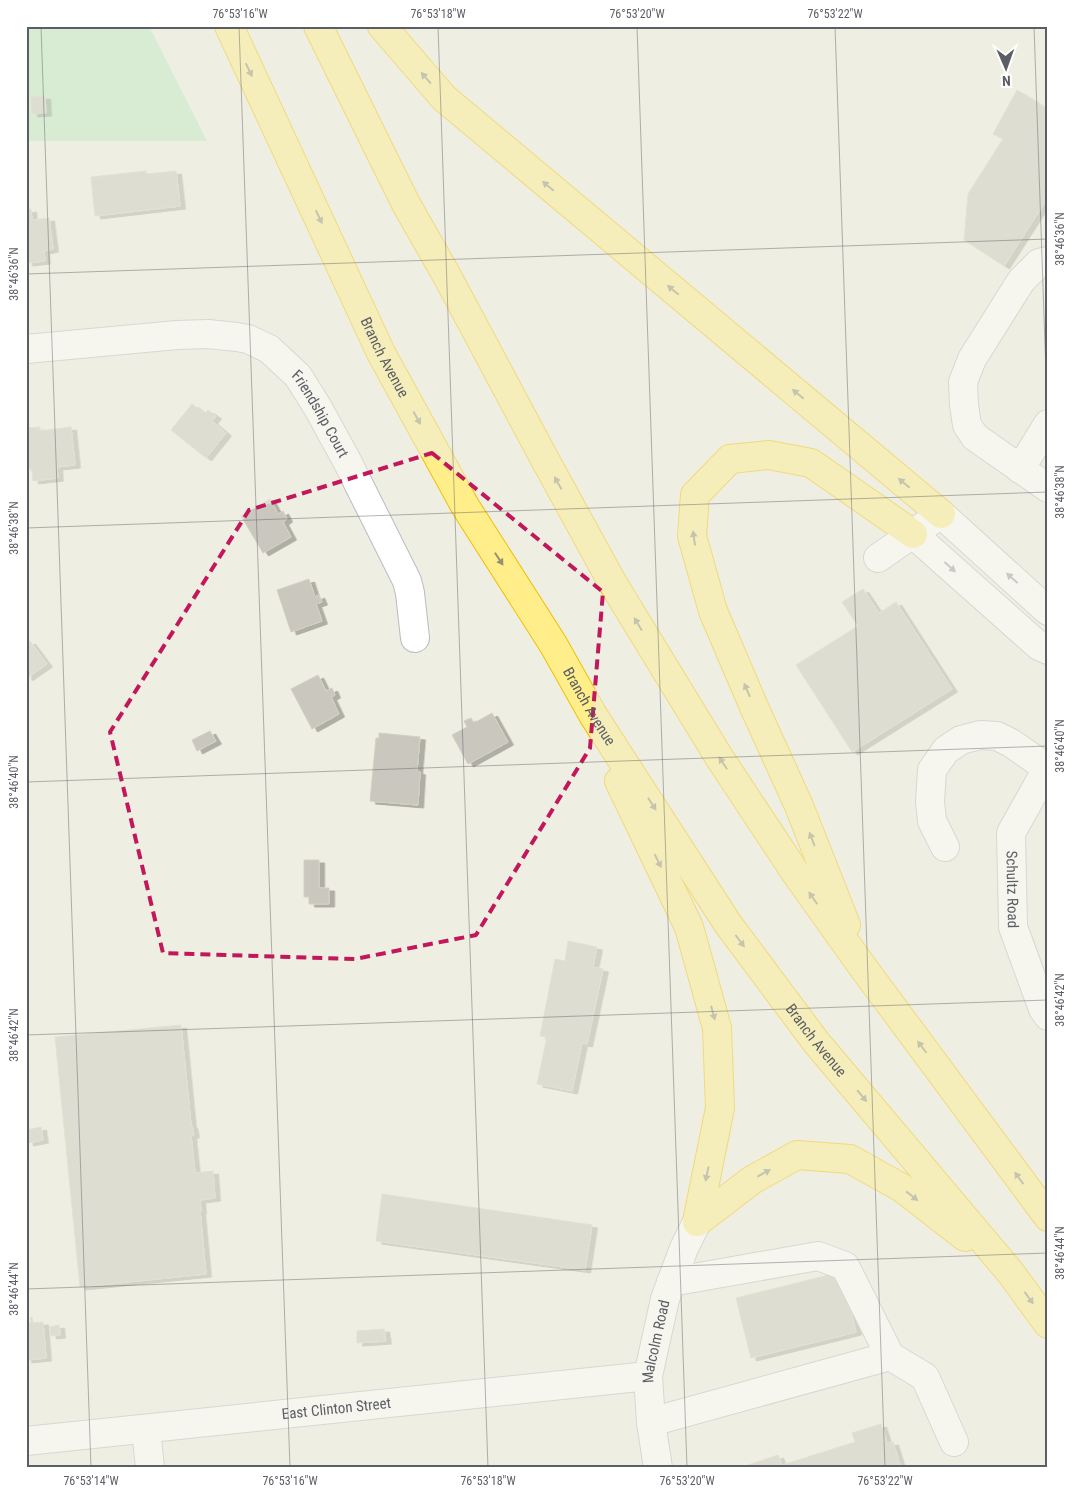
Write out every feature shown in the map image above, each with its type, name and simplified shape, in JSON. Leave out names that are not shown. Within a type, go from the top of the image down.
[{"type":"highway","name":"Branch Avenue","points":[[229,26],[381,352],[465,506],[553,644],[593,715],[728,924],[816,1042],[1010,1272],[1048,1324]]},
{"type":"highway","points":[[318,26],[406,204],[612,582],[718,757],[795,872],[862,966],[1048,1217]]},
{"type":"highway","points":[[382,26],[444,98],[941,514]]},
{"type":"highway","points":[[862,966],[798,806],[713,611],[692,536],[696,495],[730,459],[769,455],[786,458],[811,463],[913,534]]},
{"type":"highway","points":[[553,644],[690,927],[717,1028],[720,1108],[697,1222]]},
{"type":"highway","points":[[697,1222],[752,1180],[797,1155],[850,1159],[902,1188],[1010,1272]]},
{"type":"street","points":[[1048,261],[1039,263],[1021,281],[972,359],[963,382],[967,425],[975,437],[1048,488]]},
{"type":"street","name":"Friendship Court","points":[[26,349],[208,334],[248,339],[269,349],[298,376],[347,461],[396,558],[410,593],[415,638]]},
{"type":"street","points":[[1020,470],[1048,424]]},
{"type":"street","points":[[878,558],[941,514],[1048,611]]},
{"type":"street","points":[[913,534],[1039,646],[1048,650]]},
{"type":"street","points":[[945,847],[932,821],[930,802],[932,770],[946,750],[961,740],[980,735],[997,736],[1048,767]]},
{"type":"street","name":"Schultz Road","points":[[1048,767],[1011,833],[1013,927],[1043,1009],[1048,1016]]},
{"type":"street","name":"Malcolm Road","points":[[658,1468],[651,1422],[648,1376],[665,1299],[684,1248],[697,1222]]},
{"type":"street","points":[[671,1282],[818,1256],[845,1266],[890,1356],[925,1377],[954,1442]]},
{"type":"street","points":[[651,1422],[890,1356]]},
{"type":"street","name":"East Clinton Street","points":[[26,1441],[648,1376]]},
{"type":"street","points":[[146,1429],[150,1468]]},
{"type":"highlighted area","points":[[432,453],[603,592],[590,748],[476,935],[355,959],[163,953],[110,732],[249,510]]},
{"type":"green space","points":[[26,26],[149,26],[207,141],[26,141]]},
{"type":"building","points":[[1017,90],[1048,109],[1048,204],[1045,202],[1004,266],[964,240],[968,194],[1003,139],[993,134]]},
{"type":"building","points":[[45,96],[46,113],[32,114],[31,97]]},
{"type":"building","points":[[146,171],[146,174],[176,171],[180,206],[95,216],[91,177]]},
{"type":"building","points":[[31,209],[32,220],[49,218],[53,249],[44,251],[45,261],[27,263],[26,210]]},
{"type":"building","points":[[192,404],[205,414],[208,410],[216,416],[212,421],[226,433],[206,458],[171,430]]},
{"type":"building","points":[[40,427],[40,431],[71,427],[75,465],[57,467],[58,478],[33,481],[32,469],[26,469],[26,428]]},
{"type":"building","points":[[270,499],[278,514],[283,511],[287,519],[283,522],[291,537],[263,553],[241,516]]},
{"type":"building","points":[[309,579],[315,597],[319,595],[322,602],[316,604],[322,621],[291,632],[277,590]]},
{"type":"building","points":[[863,589],[879,613],[896,602],[952,689],[852,752],[796,665],[858,626],[842,602]]},
{"type":"building","points":[[30,641],[47,664],[27,678],[26,643]]},
{"type":"building","points":[[318,675],[326,691],[332,688],[335,695],[331,697],[339,714],[312,729],[291,689]]},
{"type":"building","points":[[492,713],[508,742],[468,764],[452,735],[467,727],[464,721],[471,718],[474,723]]},
{"type":"building","points":[[210,731],[216,741],[197,751],[192,740]]},
{"type":"building","points":[[379,733],[420,737],[417,771],[420,772],[418,805],[370,801],[376,738],[379,738]]},
{"type":"building","points":[[304,860],[319,860],[319,888],[329,888],[329,904],[309,904],[309,897],[304,897]]},
{"type":"building","points":[[568,941],[597,947],[593,967],[603,969],[587,1044],[582,1043],[572,1091],[537,1084],[547,1037],[540,1036],[555,959],[565,961]]},
{"type":"building","points":[[181,1025],[191,1125],[194,1135],[191,1135],[195,1173],[213,1171],[215,1198],[200,1200],[206,1274],[80,1287],[55,1037]]},
{"type":"building","points":[[41,1127],[43,1140],[28,1143],[26,1130]]},
{"type":"building","points":[[382,1194],[592,1225],[585,1270],[376,1241]]},
{"type":"building","points":[[841,1272],[856,1332],[751,1358],[736,1298]]},
{"type":"building","points":[[26,1314],[27,1323],[43,1322],[46,1358],[26,1360]]},
{"type":"building","points":[[59,1325],[60,1335],[51,1336],[50,1327]]},
{"type":"building","points":[[384,1329],[386,1341],[357,1343],[357,1331]]},
{"type":"building","points":[[881,1424],[887,1443],[893,1442],[901,1468],[739,1468],[778,1455],[782,1465],[855,1442],[852,1433]]}]
